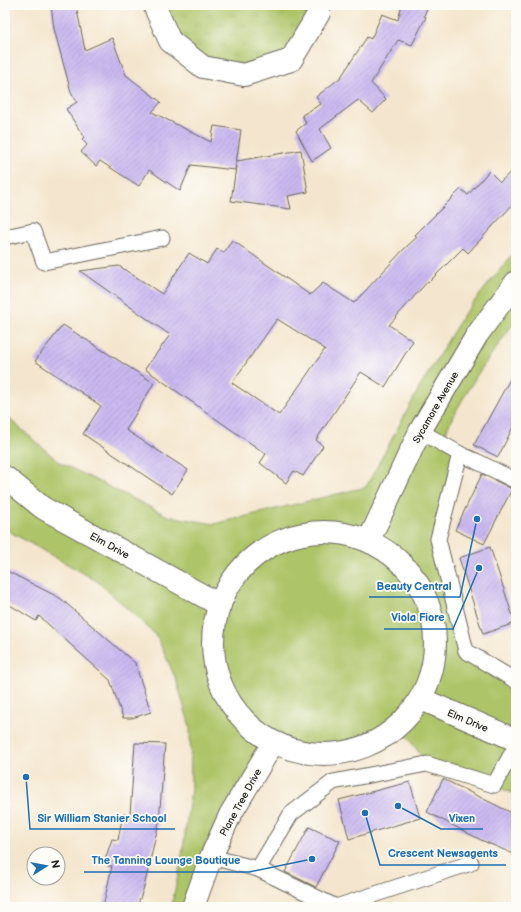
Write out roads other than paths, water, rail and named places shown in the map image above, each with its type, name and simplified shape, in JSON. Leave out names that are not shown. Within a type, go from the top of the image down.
[{"type":"street","points":[[154,5],[170,41],[202,67],[244,76],[290,60],[319,13],[319,5]]},
{"type":"street","name":"Sycamore Avenue","points":[[369,540],[420,431],[477,335],[516,282]]},
{"type":"street","name":"Elm Drive","points":[[5,477],[43,508],[220,605]]},
{"type":"street","points":[[327,532],[369,540],[390,553],[413,576],[428,604],[435,636],[432,669],[420,699],[400,726],[372,744],[346,752],[339,754],[306,754],[273,743],[247,724],[227,699],[216,668],[213,636],[220,605],[236,575],[262,551],[293,536],[327,532]]},
{"type":"street","name":"Elm Drive","points":[[420,699],[516,740]]},
{"type":"street","name":"Plane Tree Drive","points":[[193,907],[211,857],[230,815],[273,743]]},
{"type":"lane","points":[[5,236],[33,231],[44,262],[162,238]]},
{"type":"lane","points":[[420,431],[460,454],[476,460],[516,482]]},
{"type":"lane","points":[[460,454],[438,539],[466,651],[516,681]]},
{"type":"lane","points":[[258,869],[291,814],[333,782],[427,764],[494,785],[516,746]]},
{"type":"lane","points":[[211,857],[258,869],[336,907],[471,863]]},
{"type":"place","name":"Beauty Central","points":[[477,519]]},
{"type":"place","name":"Viola Fiore","points":[[479,568]]},
{"type":"place","name":"Sir William Stanier School","points":[[26,777]]},
{"type":"place","name":"Vixen","points":[[398,806]]},
{"type":"place","name":"Crescent Newsagents","points":[[365,813]]},
{"type":"place","name":"The Tanning Lounge Boutique","points":[[312,859]]}]
